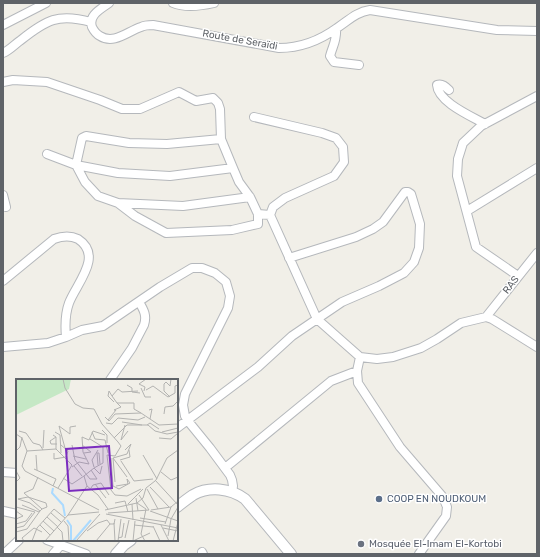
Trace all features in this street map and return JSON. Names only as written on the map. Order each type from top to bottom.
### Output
[{"type":"street","points":[[3,25],[46,3]]},
{"type":"street","points":[[3,53],[36,29],[53,20],[78,18],[91,22],[94,14],[109,3]]},
{"type":"street","points":[[173,3],[182,6],[214,3]]},
{"type":"street","name":"Route de Seraïdi","points":[[91,22],[97,34],[102,38],[110,40],[140,27],[153,25],[278,48],[290,48],[314,42],[336,29],[355,14],[370,10],[497,30],[537,31]]},
{"type":"street","points":[[336,29],[337,38],[332,46],[330,56],[334,62],[359,65]]},
{"type":"street","points":[[3,82],[13,80],[47,82],[122,109],[140,109],[179,92],[196,101],[213,98],[218,103],[220,109],[222,139],[239,182],[250,197],[258,214],[258,224],[232,230],[166,233],[135,216],[118,203]]},
{"type":"street","points":[[449,90],[443,85],[437,85],[439,91],[448,103],[485,124]]},
{"type":"street","points":[[518,276],[476,247],[457,176],[458,159],[463,143],[481,126],[537,96]]},
{"type":"street","points":[[254,117],[322,133],[336,138],[344,147],[344,162],[334,176],[285,198],[274,207],[270,215]]},
{"type":"street","points":[[222,139],[167,144],[129,143],[86,136],[82,138],[76,165],[85,182],[98,196],[118,203],[183,206],[250,197]]},
{"type":"street","points":[[47,154],[76,165],[118,173],[170,176],[233,168]]},
{"type":"street","points":[[467,211],[537,168]]},
{"type":"street","points":[[178,427],[258,367],[292,336],[342,302],[404,273],[414,262],[419,248],[420,224],[411,194],[405,192],[383,222],[373,229],[356,237],[289,258]]},
{"type":"street","points":[[3,195],[6,207]]},
{"type":"street","points":[[258,214],[270,215]]},
{"type":"street","points":[[270,215],[317,319],[360,357],[377,359],[393,357],[422,348],[461,323],[486,317],[492,319],[537,347]]},
{"type":"street","points":[[3,281],[54,239],[70,236],[84,244],[89,254],[88,265],[70,302],[66,314],[66,337]]},
{"type":"street","name":"RAS","points":[[486,317],[537,253]]},
{"type":"street","points":[[3,347],[48,343],[82,330],[103,326],[160,287],[192,268],[202,268],[215,273],[226,282],[230,296],[228,308],[183,399],[183,410],[188,421],[225,468],[232,480],[232,492]]},
{"type":"street","points":[[111,379],[132,348],[144,325],[145,312],[139,302]]},
{"type":"street","points":[[360,357],[357,371],[358,383],[366,397],[400,447],[443,497],[447,507],[446,516],[419,554]]},
{"type":"street","points":[[225,468],[331,381],[357,371]]},
{"type":"street","points":[[3,472],[16,473]]},
{"type":"street","points":[[178,506],[194,494],[213,489],[238,494],[245,499],[291,554]]},
{"type":"street","points":[[3,511],[16,514]]},
{"type":"street","points":[[4,554],[18,541]]},
{"type":"street","points":[[50,541],[86,554]]},
{"type":"street","points":[[116,554],[130,541]]},
{"type":"street","points":[[52,554],[61,545]]},
{"type":"place","name":"COOP EN NOUDKOUM","points":[[379,499]]},
{"type":"place","name":"Mosquée El-Imam El-Kortobi","points":[[361,544]]}]
